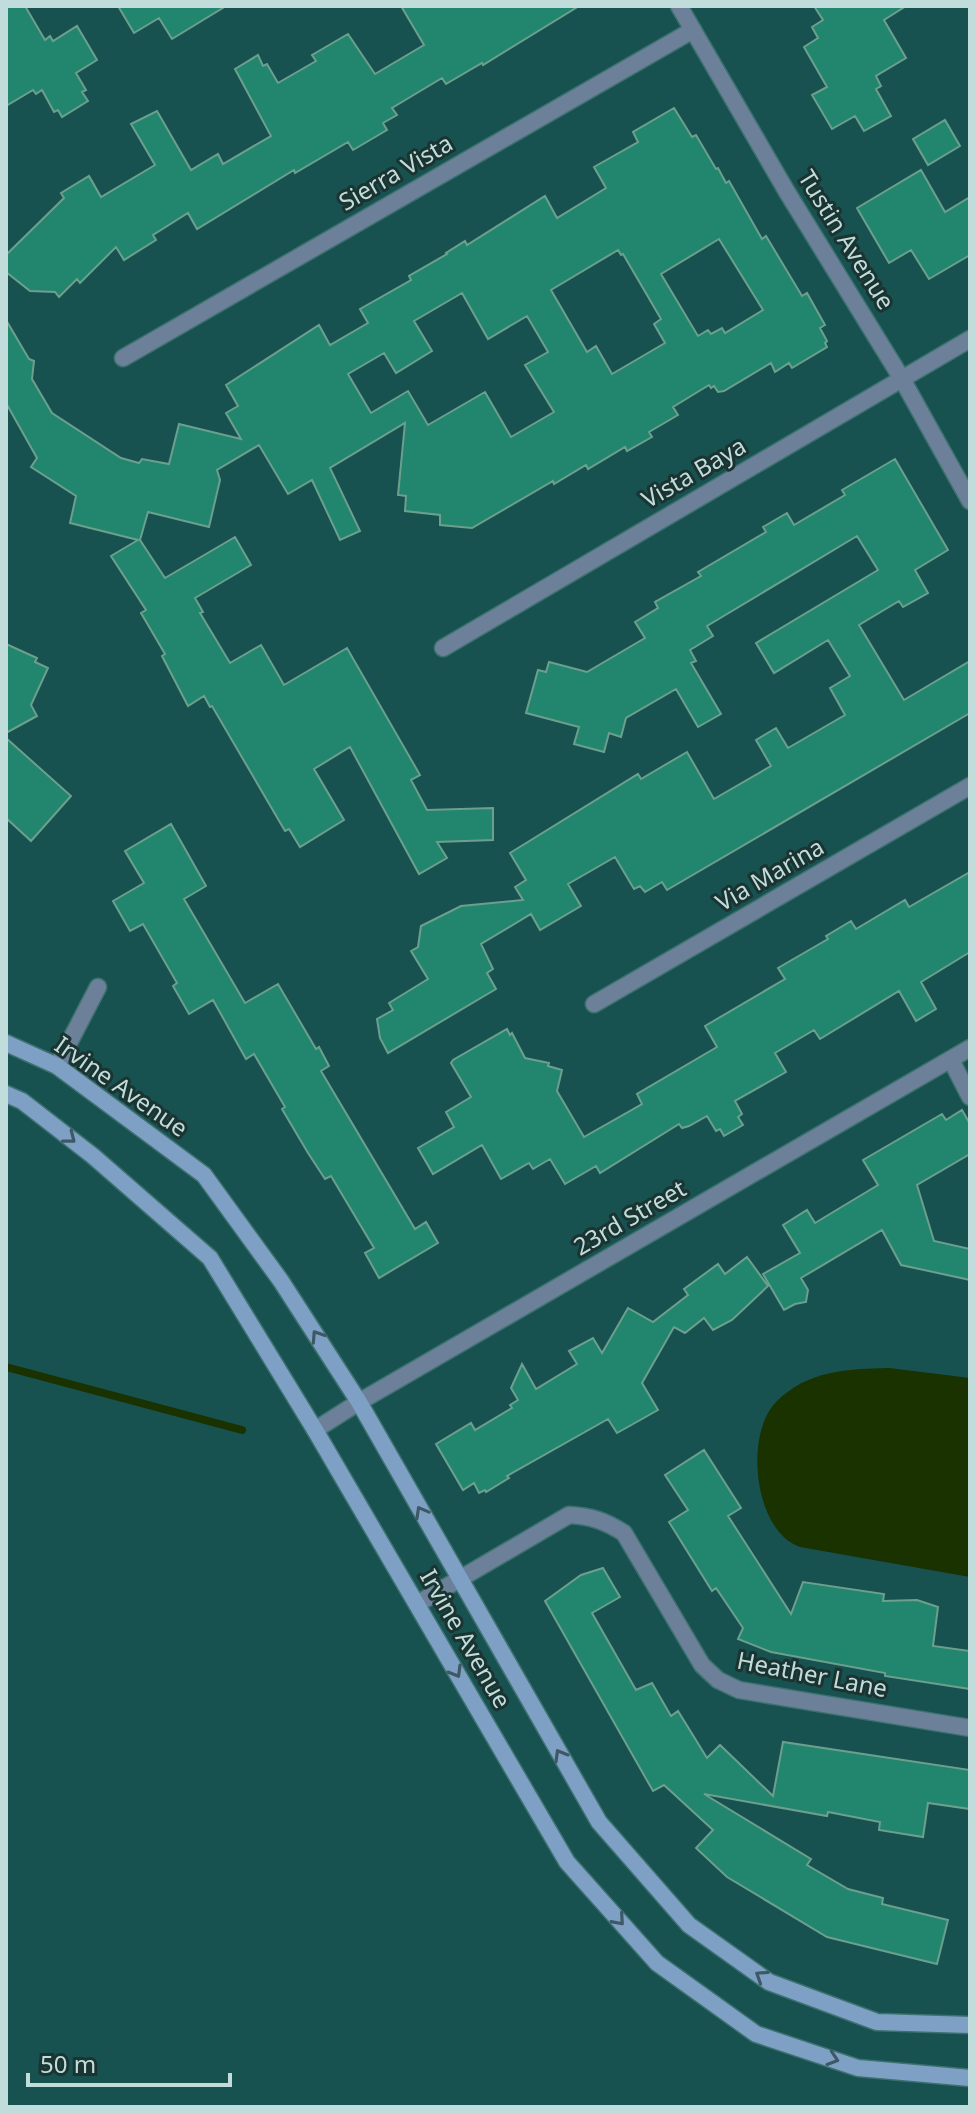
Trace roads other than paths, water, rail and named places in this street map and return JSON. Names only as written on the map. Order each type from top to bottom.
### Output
[{"type":"main road","name":"Irvine Avenue","points":[[6,1043],[57,1066],[204,1175],[281,1281],[359,1402],[599,1822],[689,1925],[769,1982],[877,2022],[970,2025]]},
{"type":"main road","name":"Irvine Avenue","points":[[6,1094],[22,1101],[93,1156],[210,1258],[315,1430],[567,1862],[657,1963],[756,2034],[858,2068],[970,2078]]},
{"type":"street","name":"Tustin Avenue","points":[[679,6],[787,192],[902,379],[970,501]]},
{"type":"street","name":"Sierra Vista","points":[[123,358],[693,30]]},
{"type":"street","name":"Vista Baya","points":[[443,648],[970,339]]},
{"type":"street","name":"Via Marina","points":[[594,1004],[970,786]]},
{"type":"street","points":[[57,1066],[98,987]]},
{"type":"street","name":"23rd Street","points":[[315,1430],[970,1048]]},
{"type":"street","points":[[951,1060],[970,1097]]},
{"type":"street","name":"Heather Lane","points":[[417,1604],[569,1515],[589,1516],[606,1521],[624,1533],[702,1665],[718,1680],[739,1690],[970,1728]]},
{"type":"waterway","points":[[6,1367],[242,1430]]}]
